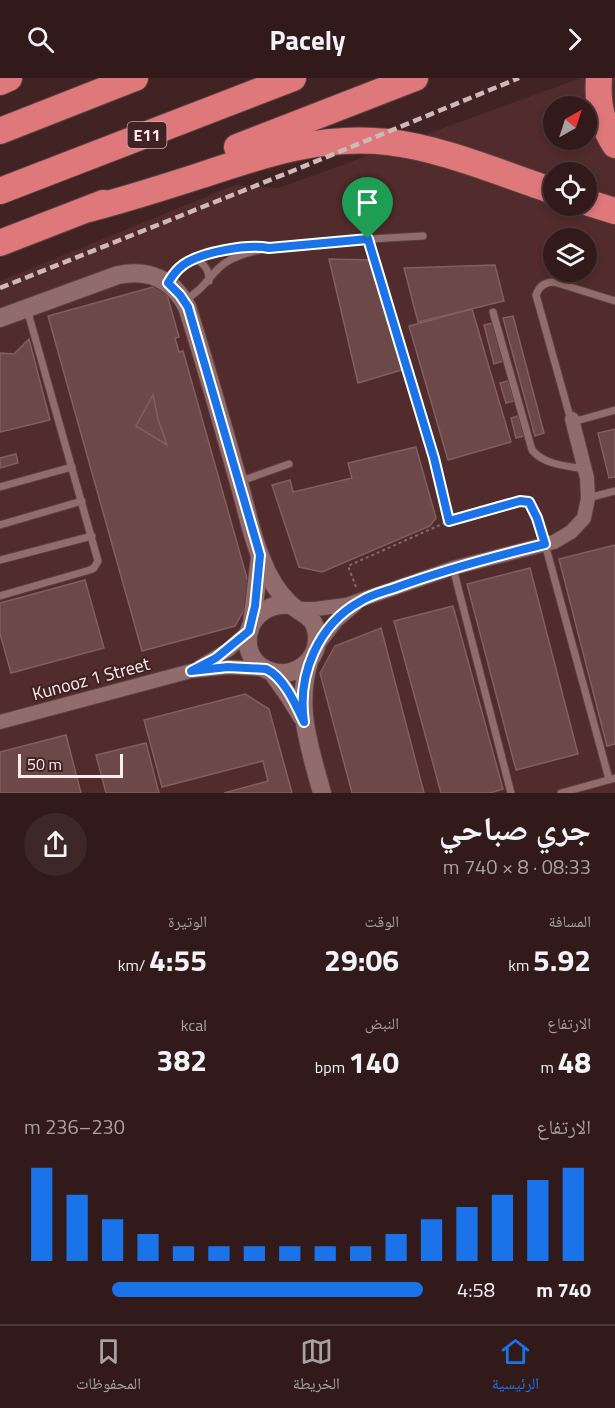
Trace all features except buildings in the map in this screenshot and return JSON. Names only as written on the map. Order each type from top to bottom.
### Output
[{"type":"highway","points":[[0,82],[9,78]]},
{"type":"highway","points":[[0,131],[135,78]]},
{"type":"highway","name":"E11","points":[[0,191],[293,78]]},
{"type":"highway","points":[[0,243],[415,78]]},
{"type":"highway","points":[[599,78],[600,106],[604,123],[615,145]]},
{"type":"highway","points":[[89,208],[153,191],[287,148],[338,141],[381,142],[415,147],[543,188]]},
{"type":"highway","points":[[597,205],[615,211]]},
{"type":"street","points":[[0,318],[129,273],[151,275],[168,283],[184,300],[260,555],[273,582],[295,607],[308,616],[317,636],[303,686],[304,722],[322,793]]},
{"type":"street","points":[[250,627],[264,609],[282,604],[295,607],[331,608],[453,568],[563,538],[584,518],[588,498],[585,469],[572,419]]},
{"type":"street","points":[[260,555],[248,642],[257,662],[269,671],[290,696],[304,722]]},
{"type":"street","points":[[269,671],[282,674],[292,673],[312,655],[336,621],[361,600]]},
{"type":"street","name":"Kunooz 1 Street","points":[[191,671],[216,658],[250,627]]},
{"type":"street","name":"Kunooz 1 Street","points":[[0,722],[191,671],[228,667],[269,671]]},
{"type":"lane","points":[[184,300],[198,292],[218,268],[231,259],[269,248],[423,236]]},
{"type":"lane","points":[[368,239],[434,458]]},
{"type":"lane","points":[[168,283],[177,269],[194,259],[238,247],[269,248]]},
{"type":"lane","points":[[194,259],[208,270],[209,281]]},
{"type":"lane","points":[[615,301],[554,282],[544,284],[538,290],[537,300],[568,413],[572,419],[580,420],[615,410]]},
{"type":"lane","points":[[0,596],[94,568],[98,561],[27,309]]},
{"type":"lane","points":[[493,312],[532,450],[547,461],[585,469]]},
{"type":"lane","points":[[238,481],[289,464]]},
{"type":"lane","points":[[0,487],[72,467]]},
{"type":"lane","points":[[588,498],[615,491]]},
{"type":"lane","points":[[0,525],[82,501]]},
{"type":"lane","points":[[0,560],[92,536]]},
{"type":"lane","points":[[545,544],[612,778],[561,793]]},
{"type":"lane","points":[[453,568],[511,793]]},
{"type":"path","points":[[434,458],[449,521]]},
{"type":"path","points":[[361,600],[348,566],[449,521],[520,501],[529,502],[545,544]]},
{"type":"shaded area","points":[[581,78],[615,78],[615,793],[0,793],[0,281],[235,185],[279,188]]},
{"type":"railway","points":[[0,288],[519,78]]},
{"type":"route","points":[[368,239],[434,458],[449,521],[520,501],[529,502],[545,544],[453,568],[361,600],[336,621],[316,647],[305,674],[303,686],[304,722],[290,696],[272,672],[266,669],[228,667],[191,671],[228,650],[249,631],[255,606],[260,555],[188,307],[168,283],[177,269],[184,264],[238,247],[269,248],[368,239]]}]
